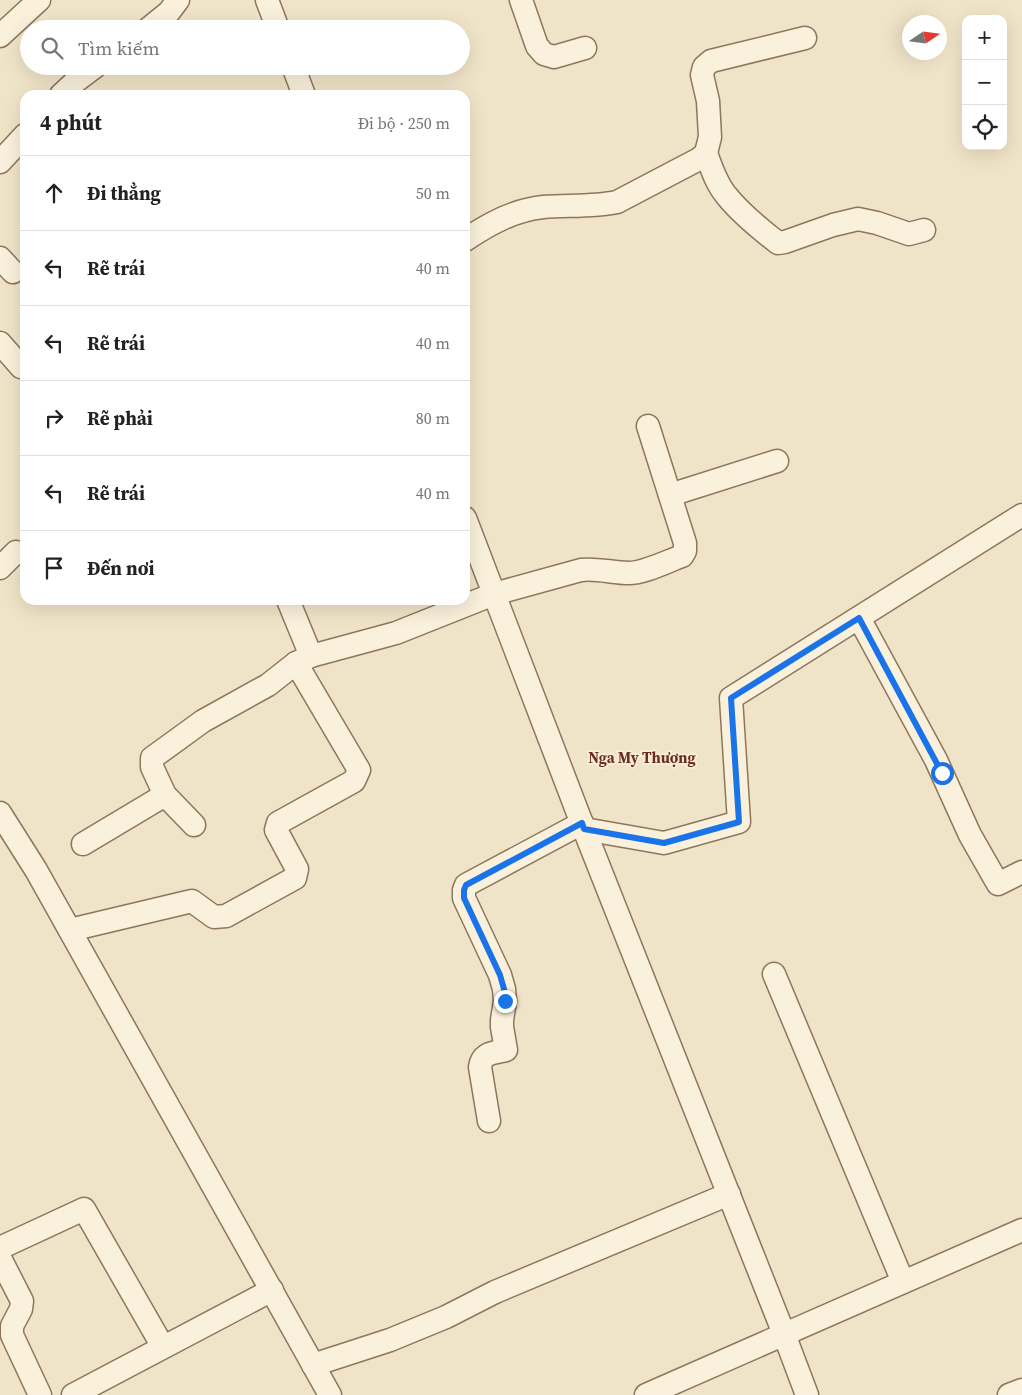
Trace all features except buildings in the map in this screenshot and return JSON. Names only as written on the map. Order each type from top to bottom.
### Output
[{"type":"street","points":[[0,36],[39,0]]},
{"type":"street","points":[[159,20],[169,12],[178,0]]},
{"type":"street","points":[[267,0],[275,20]]},
{"type":"street","points":[[520,0],[537,46],[544,54],[554,57],[584,48]]},
{"type":"street","points":[[470,237],[501,218],[522,211],[542,207],[604,205],[617,202],[700,159],[706,152],[710,137],[708,101],[702,75],[704,67],[710,61],[805,38]]},
{"type":"street","points":[[67,90],[84,75]]},
{"type":"street","points":[[296,75],[302,90]]},
{"type":"street","points":[[0,162],[20,140]]},
{"type":"street","points":[[706,152],[714,174],[725,194],[778,243],[791,241],[833,224],[858,219],[910,234],[924,230]]},
{"type":"street","points":[[0,343],[20,365]]},
{"type":"street","points":[[470,604],[494,594],[581,570],[638,572],[682,556],[685,551],[685,543],[648,426]]},
{"type":"street","points":[[670,495],[776,461]]},
{"type":"street","points":[[488,1121],[480,1067],[484,1056],[506,1050],[502,1027],[505,1001],[504,989],[500,975],[464,898],[466,885],[583,826],[664,843],[739,822],[731,698],[1022,515]]},
{"type":"street","points":[[470,531],[583,826],[807,1395]]},
{"type":"street","points":[[70,930],[192,901],[214,917],[226,916],[295,878],[297,869],[276,830],[278,823],[354,781],[360,770],[304,660],[289,605]]},
{"type":"street","points":[[194,825],[165,795],[152,767],[152,758],[202,721],[268,685],[304,660],[396,633],[466,605]]},
{"type":"street","points":[[859,618],[942,773],[970,835],[998,884],[1022,872]]},
{"type":"street","points":[[83,844],[165,795]]},
{"type":"street","points":[[0,812],[70,930],[330,1395]]},
{"type":"street","points":[[774,974],[903,1282]]},
{"type":"street","points":[[314,1365],[390,1340],[438,1320],[495,1292],[729,1194]]},
{"type":"street","points":[[0,1248],[84,1209],[163,1347]]},
{"type":"street","points":[[646,1395],[1022,1230]]},
{"type":"street","points":[[0,1258],[22,1301],[21,1309],[12,1326],[12,1335],[40,1395]]},
{"type":"street","points":[[73,1395],[272,1290]]},
{"type":"street","points":[[1008,1395],[1022,1390]]},
{"type":"district","name":"Nga My Thượng","points":[[642,758]]},
{"type":"route","points":[[505,1001],[500,975],[464,898],[466,885],[582,823],[584,829],[664,843],[739,822],[731,698],[859,618],[942,773]]}]
